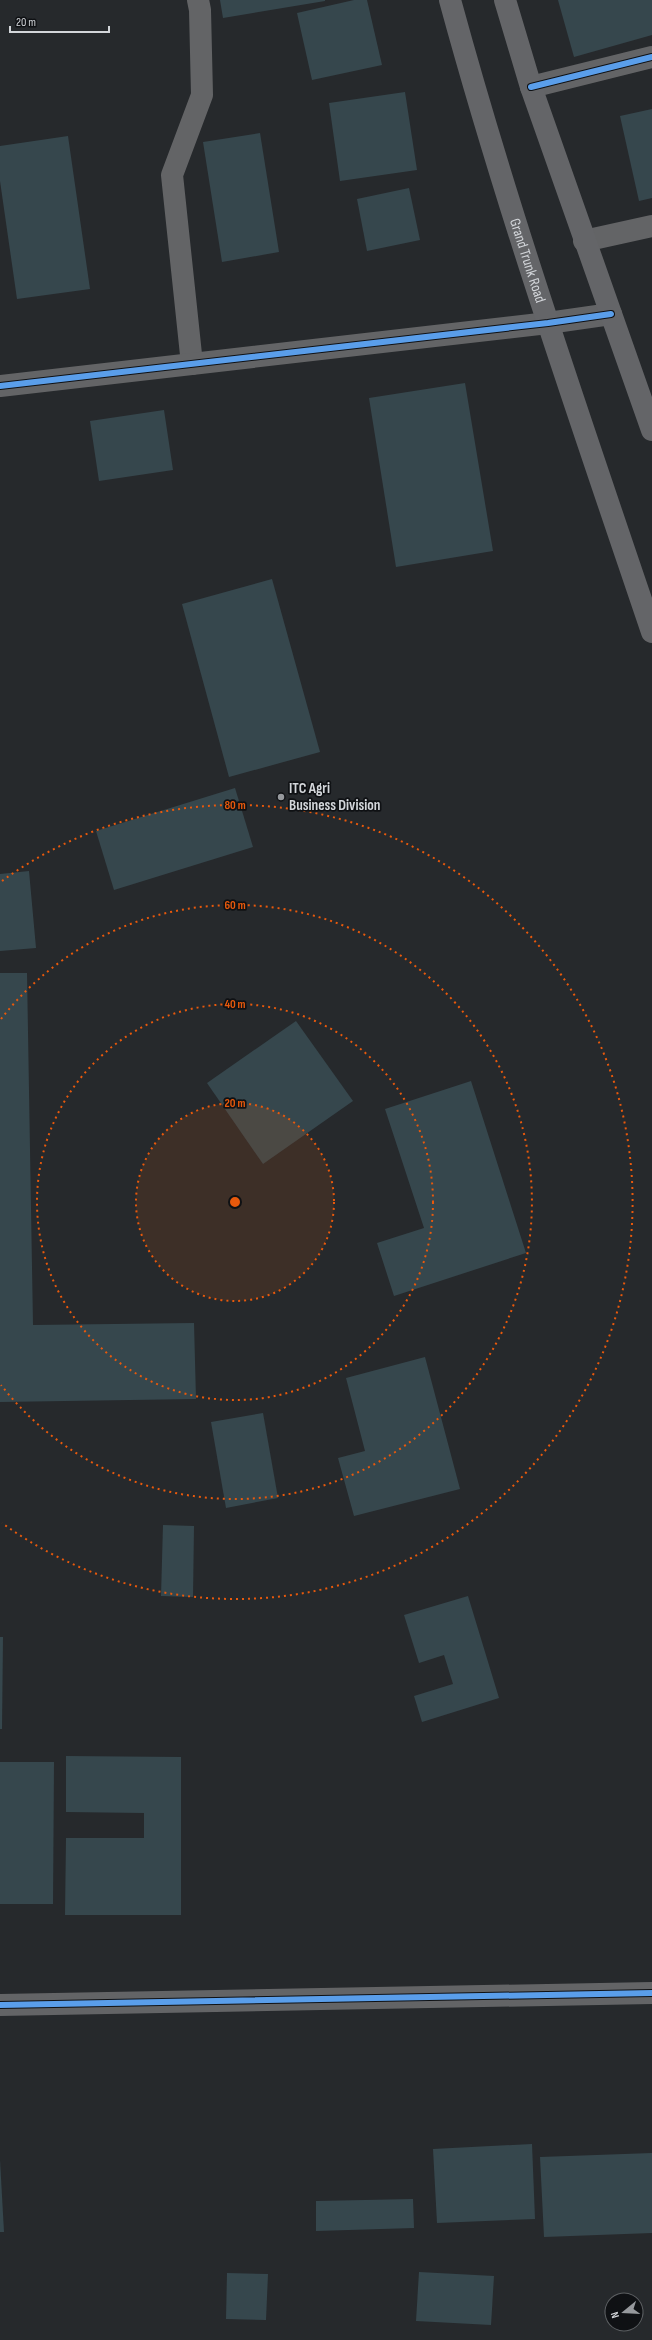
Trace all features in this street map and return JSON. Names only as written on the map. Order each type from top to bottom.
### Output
[{"type":"main road","name":"Grand Trunk Road","points":[[450,0],[477,100],[548,323],[652,632]]},
{"type":"main road","points":[[505,0],[531,87],[584,241],[652,430]]},
{"type":"street","points":[[192,364],[172,175],[202,95],[200,10],[198,0]]},
{"type":"street","points":[[531,87],[652,57]]},
{"type":"street","points":[[584,241],[652,226]]},
{"type":"street","points":[[0,386],[548,323],[611,314]]},
{"type":"street","points":[[0,2006],[652,1993]]},
{"type":"building","points":[[220,0],[325,0],[325,1],[223,18]]},
{"type":"building","points":[[354,0],[367,0],[382,65],[312,80],[297,13]]},
{"type":"building","points":[[558,0],[652,0],[652,35],[574,57]]},
{"type":"building","points":[[405,92],[417,170],[340,181],[329,103]]},
{"type":"building","points":[[652,109],[652,198],[639,201],[620,116]]},
{"type":"building","points":[[260,133],[279,252],[222,262],[203,142]]},
{"type":"building","points":[[68,136],[90,289],[17,299],[0,181],[0,146]]},
{"type":"building","points":[[409,188],[420,240],[367,251],[357,199]]},
{"type":"building","points":[[465,383],[493,551],[396,567],[369,398]]},
{"type":"building","points":[[164,410],[173,470],[99,481],[90,421]]},
{"type":"building","points":[[272,579],[320,752],[229,777],[182,604]]},
{"type":"building","points":[[235,788],[253,847],[114,890],[96,831]]},
{"type":"building","points":[[29,871],[36,948],[0,951],[0,874]]},
{"type":"building","points":[[0,973],[27,973],[33,1325],[194,1323],[196,1399],[0,1402]]},
{"type":"building","points":[[296,1021],[353,1101],[263,1164],[207,1083]]},
{"type":"building","points":[[471,1081],[526,1253],[394,1296],[377,1243],[424,1228],[385,1109]]},
{"type":"building","points":[[425,1357],[460,1489],[354,1516],[338,1458],[365,1451],[346,1378]]},
{"type":"building","points":[[263,1413],[278,1498],[226,1508],[211,1422]]},
{"type":"building","points":[[163,1525],[194,1526],[193,1597],[161,1596]]},
{"type":"building","points":[[468,1596],[499,1698],[422,1722],[414,1696],[453,1684],[444,1655],[419,1663],[404,1615]]},
{"type":"building","points":[[0,1637],[3,1637],[2,1729],[0,1729]]},
{"type":"building","points":[[66,1756],[181,1757],[181,1915],[65,1915],[66,1838],[144,1838],[144,1813],[66,1812]]},
{"type":"building","points":[[0,1762],[54,1762],[53,1904],[0,1904]]},
{"type":"building","points":[[532,2144],[535,2219],[437,2223],[433,2149]]},
{"type":"building","points":[[652,2153],[652,2233],[544,2237],[540,2157]]},
{"type":"building","points":[[0,2160],[4,2232],[0,2232]]},
{"type":"building","points":[[413,2199],[414,2228],[316,2231],[316,2201]]},
{"type":"building","points":[[419,2272],[494,2276],[491,2325],[416,2321]]},
{"type":"building","points":[[227,2273],[268,2274],[266,2320],[226,2319]]},
{"type":"cycle path","points":[[531,87],[652,57]]},
{"type":"cycle path","points":[[0,386],[548,323],[611,314]]},
{"type":"cycle path","points":[[0,2005],[652,1993]]},
{"type":"place","name":"ITC Agri Business Division","points":[[281,797]]}]
